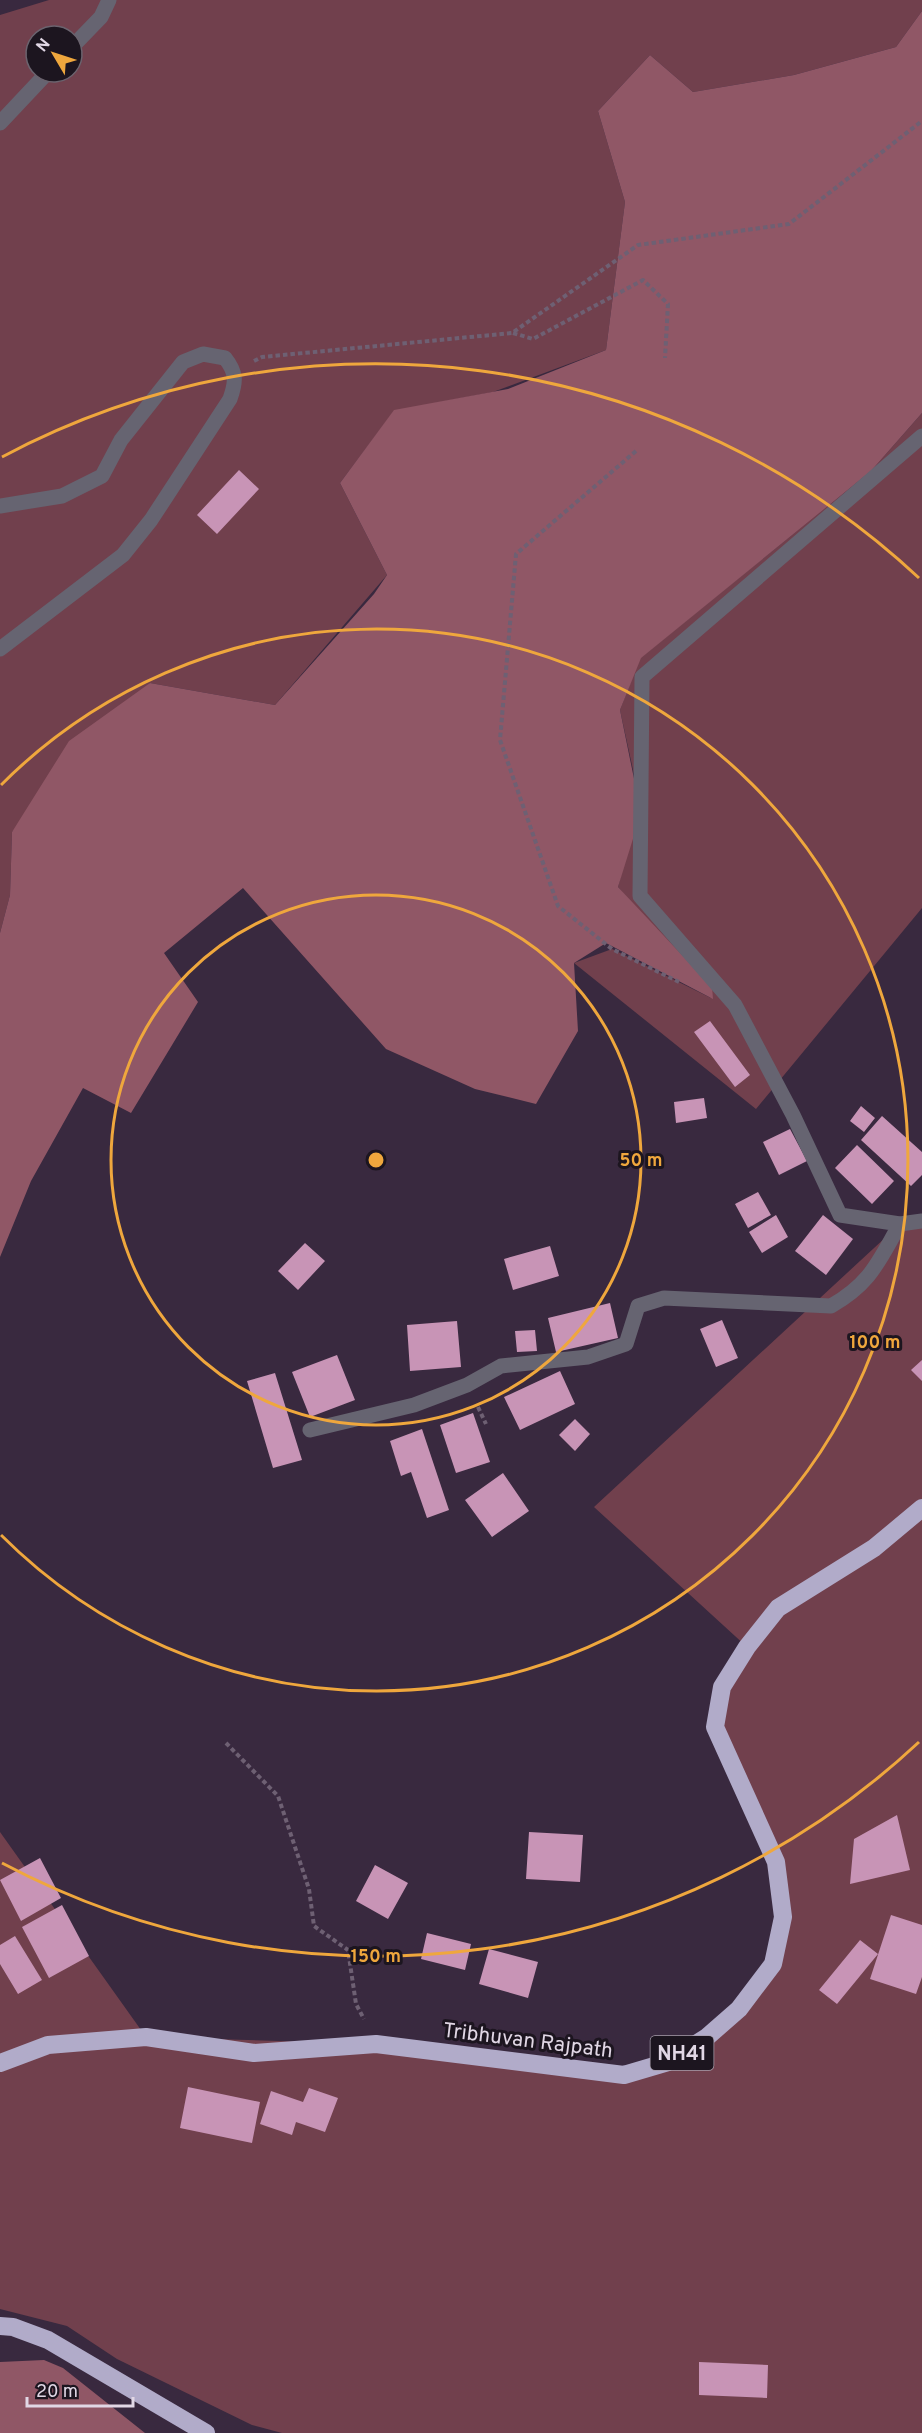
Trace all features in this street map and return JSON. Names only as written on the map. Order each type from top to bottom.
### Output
[{"type":"highway","name":"Tribhuvan Rajpath","points":[[0,2063],[48,2045],[146,2037],[255,2053],[376,2044],[624,2075],[668,2062],[707,2037],[739,2009],[773,1964],[783,1917],[776,1862],[716,1726],[722,1687],[747,1647],[778,1608],[874,1548],[922,1508]]},
{"type":"highway","points":[[0,2326],[13,2327],[48,2340],[206,2433]]},
{"type":"street","points":[[84,35],[101,17],[109,0]]},
{"type":"street","points":[[0,123],[37,84]]},
{"type":"street","points":[[0,506],[62,496],[102,476],[121,440],[183,362],[203,354],[225,358],[234,369],[236,382],[230,399],[151,520],[123,555],[0,649]]},
{"type":"street","points":[[922,436],[642,676],[640,896],[735,1005],[793,1115],[840,1215],[900,1224],[922,1221]]},
{"type":"street","points":[[310,1430],[414,1405],[467,1385],[501,1366],[588,1357],[626,1344],[638,1306],[664,1298],[831,1306],[855,1292],[871,1276],[900,1224]]},
{"type":"path","points":[[512,333],[639,245],[789,224],[922,121]]},
{"type":"path","points":[[234,369],[262,357],[512,333],[532,339],[643,280],[668,304],[665,358]]},
{"type":"path","points":[[636,451],[516,554],[500,740],[558,906],[612,949],[683,984]]},
{"type":"path","points":[[226,1743],[278,1796],[309,1889],[314,1926],[348,1950],[356,2004],[376,2044]]},
{"type":"shaded area","points":[[49,0],[922,0],[922,11],[896,47],[794,75],[693,92],[650,55],[598,111],[625,202],[606,350],[493,392],[394,411],[340,483],[387,575],[275,705],[150,683],[12,832],[10,895],[0,933],[0,15]]},
{"type":"shaded area","points":[[922,11],[922,413],[871,471],[641,658],[620,710],[641,813],[618,887],[712,987],[713,999],[606,943],[574,963],[578,1031],[536,1104],[475,1089],[386,1049],[243,888],[164,953],[198,1002],[131,1113],[83,1088],[31,1181],[0,1257],[0,933],[10,895],[12,832],[69,741],[150,683],[275,705],[374,594],[387,575],[340,483],[394,410],[508,389],[606,350],[625,202],[598,111],[650,55],[693,92],[794,75],[896,47]]},
{"type":"shaded area","points":[[922,413],[922,908],[756,1109],[574,963],[612,949],[711,998],[618,887],[640,802],[620,710],[640,658],[871,471]]},
{"type":"shaded area","points":[[900,1224],[922,1227],[922,2433],[282,2433],[252,2425],[117,2359],[67,2326],[0,2309],[0,1832],[146,2037],[376,2044],[624,2075],[707,2037],[773,1964],[776,1862],[715,1727],[747,1647],[594,1507]]},
{"type":"shaded area","points":[[44,2360],[63,2368],[145,2433],[0,2433],[0,2362]]},
{"type":"building","points":[[239,470],[259,489],[217,534],[197,515]]},
{"type":"building","points":[[710,1021],[750,1075],[735,1087],[694,1032]]},
{"type":"building","points":[[704,1098],[707,1118],[676,1123],[674,1102]]},
{"type":"building","points":[[861,1106],[875,1118],[864,1132],[850,1121]]},
{"type":"building","points":[[882,1116],[922,1152],[922,1175],[911,1186],[861,1140]]},
{"type":"building","points":[[790,1129],[807,1161],[779,1175],[763,1142]]},
{"type":"building","points":[[857,1145],[894,1181],[872,1204],[835,1168]]},
{"type":"building","points":[[758,1192],[771,1215],[748,1228],[735,1204]]},
{"type":"building","points":[[776,1215],[788,1237],[762,1253],[749,1232]]},
{"type":"building","points":[[823,1215],[853,1239],[826,1275],[795,1251]]},
{"type":"building","points":[[305,1243],[325,1261],[298,1290],[278,1271]]},
{"type":"building","points":[[550,1246],[559,1276],[513,1290],[504,1259]]},
{"type":"building","points":[[610,1303],[618,1338],[556,1352],[548,1318]]},
{"type":"building","points":[[722,1320],[738,1358],[716,1367],[700,1329]]},
{"type":"building","points":[[457,1321],[461,1367],[410,1371],[407,1325]]},
{"type":"building","points":[[535,1330],[537,1351],[517,1352],[515,1331]]},
{"type":"building","points":[[337,1355],[355,1400],[310,1417],[292,1372]]},
{"type":"building","points":[[922,1360],[922,1381],[911,1370]]},
{"type":"building","points":[[560,1371],[575,1404],[520,1430],[504,1397]]},
{"type":"building","points":[[275,1373],[302,1460],[273,1468],[247,1381]]},
{"type":"building","points":[[473,1413],[490,1462],[456,1473],[440,1425]]},
{"type":"building","points":[[575,1419],[590,1434],[575,1451],[559,1435]]},
{"type":"building","points":[[422,1429],[449,1510],[427,1518],[411,1472],[401,1476],[390,1441]]},
{"type":"building","points":[[503,1473],[529,1511],[492,1537],[465,1500]]},
{"type":"building","points":[[897,1815],[910,1870],[850,1884],[854,1839]]},
{"type":"building","points":[[529,1832],[583,1835],[580,1882],[526,1879]]},
{"type":"building","points":[[40,1858],[61,1898],[21,1921],[0,1880]]},
{"type":"building","points":[[375,1865],[408,1883],[388,1919],[356,1901]]},
{"type":"building","points":[[62,1905],[89,1956],[49,1978],[22,1927]]},
{"type":"building","points":[[891,1915],[922,1925],[922,1977],[916,1994],[870,1979]]},
{"type":"building","points":[[427,1933],[471,1944],[465,1970],[421,1959]]},
{"type":"building","points":[[15,1936],[42,1980],[18,1994],[0,1964],[0,1945]]},
{"type":"building","points":[[860,1940],[878,1954],[837,2004],[819,1990]]},
{"type":"building","points":[[489,1949],[538,1962],[528,1998],[479,1984]]},
{"type":"building","points":[[188,2087],[260,2102],[252,2143],[180,2128]]},
{"type":"building","points":[[309,2088],[338,2098],[325,2132],[296,2122],[292,2135],[260,2124],[271,2091],[303,2102]]},
{"type":"building","points":[[699,2362],[768,2365],[767,2398],[699,2395]]}]
